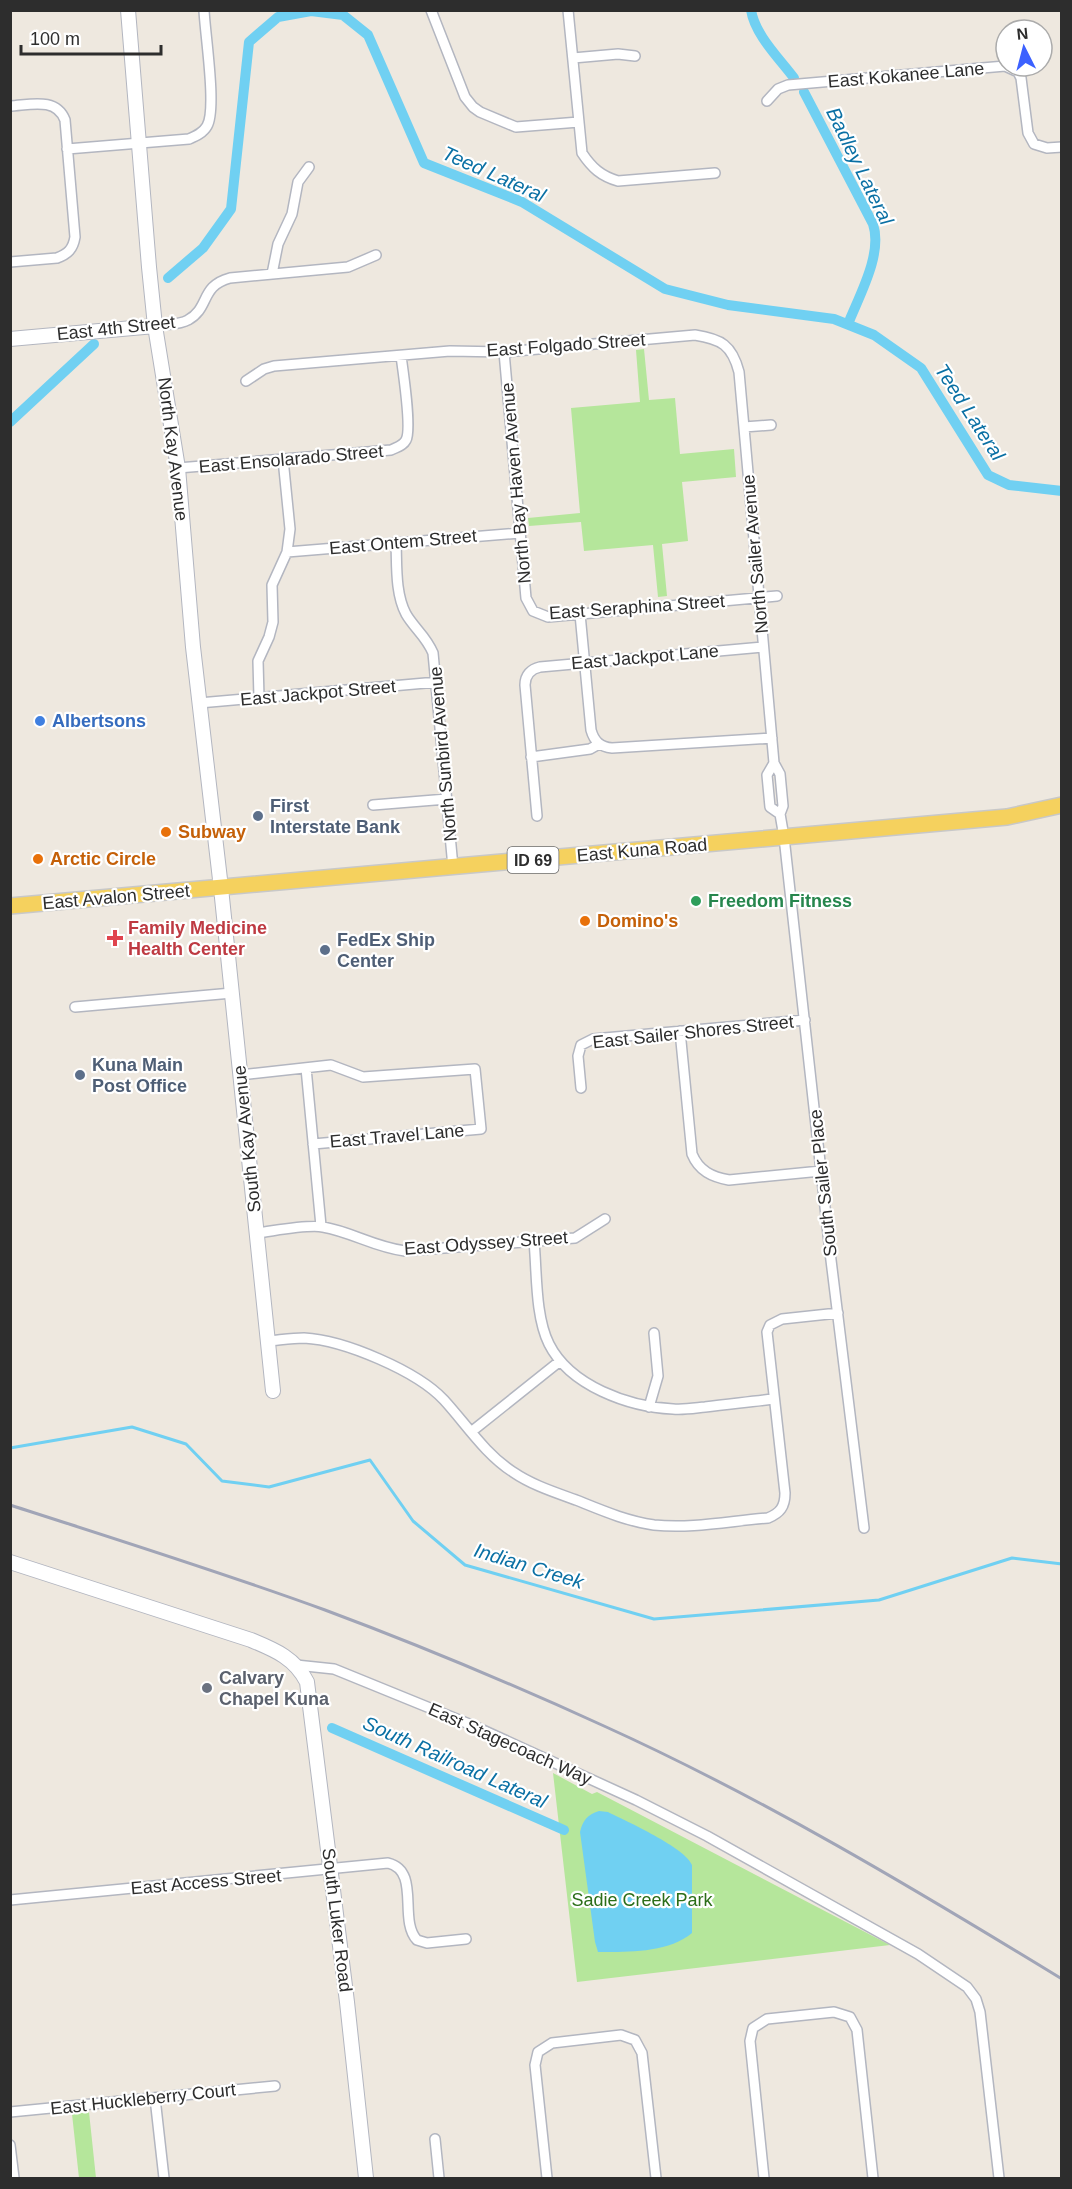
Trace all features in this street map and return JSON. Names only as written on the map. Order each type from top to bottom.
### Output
[{"type":"main road","name":"East Kuna Road","points":[[221,888],[1007,817],[1062,805]]},
{"type":"main road","name":"East Avalon Street","points":[[10,906],[221,888]]},
{"type":"street","name":"North Kay Avenue","points":[[128,10],[155,326],[178,468],[186,577],[221,888]]},
{"type":"street","points":[[67,149],[189,139],[206,128],[211,110],[204,10]]},
{"type":"street","points":[[431,10],[465,97],[473,107],[516,127],[579,122]]},
{"type":"street","points":[[568,10],[582,153],[591,166],[604,177],[618,181],[715,172]]},
{"type":"street","points":[[573,58],[618,54],[635,56]]},
{"type":"street","name":"East Kokanee Lane","points":[[767,100],[778,89],[788,85],[1005,66],[1018,72],[1021,78],[1028,133],[1034,144],[1047,148],[1062,147]]},
{"type":"street","points":[[10,106],[42,104],[58,108],[65,120],[75,237],[70,251],[57,258],[10,262]]},
{"type":"street","points":[[272,274],[278,244],[292,214],[298,182],[309,167]]},
{"type":"street","name":"East 4th Street","points":[[10,339],[155,326],[188,320],[201,308],[211,287],[219,281],[348,267],[376,255]]},
{"type":"street","name":"East Folgado Street","points":[[246,381],[264,369],[274,366],[450,351],[504,352],[694,335],[713,338],[728,347]]},
{"type":"street","name":"North Sailer Avenue","points":[[728,347],[736,359],[739,372],[774,763],[780,774],[783,806],[780,814],[784,837]]},
{"type":"street","name":"North Bay Haven Avenue","points":[[504,352],[526,598],[533,611]]},
{"type":"street","name":"East Ensolarado Street","points":[[178,468],[392,450],[402,445],[408,438],[401,356]]},
{"type":"street","points":[[744,427],[771,425]]},
{"type":"street","points":[[259,698],[258,661],[273,622],[272,585],[287,552],[290,529],[283,459]]},
{"type":"street","name":"East Ontem Street","points":[[287,552],[520,532]]},
{"type":"street","name":"North Sunbird Avenue","points":[[396,543],[399,587],[403,607],[429,643],[433,653],[453,867]]},
{"type":"street","name":"East Seraphina Street","points":[[533,611],[548,617],[777,596]]},
{"type":"street","points":[[580,614],[591,730],[599,744],[612,748],[772,738]]},
{"type":"street","name":"East Jackpot Lane","points":[[531,757],[525,685],[529,673],[540,667],[763,647]]},
{"type":"street","name":"East Jackpot Street","points":[[199,703],[437,682]]},
{"type":"street","points":[[537,816],[531,757],[590,750],[599,744]]},
{"type":"street","points":[[373,805],[447,798]]},
{"type":"street","name":"South Sailer Place","points":[[784,837],[858,1494],[864,1528]]},
{"type":"street","name":"South Kay Avenue","points":[[221,888],[273,1391]]},
{"type":"street","points":[[75,1007],[232,993]]},
{"type":"street","name":"East Sailer Shores Street","points":[[581,1088],[578,1056],[581,1045],[593,1039],[805,1020]]},
{"type":"street","points":[[680,1031],[692,1154],[696,1164],[716,1178],[729,1180],[821,1171]]},
{"type":"street","name":"East Travel Lane","points":[[306,1068],[331,1065],[363,1077],[475,1069],[481,1129],[313,1144]]},
{"type":"street","points":[[240,1075],[306,1068],[321,1226]]},
{"type":"street","name":"East Odyssey Street","points":[[257,1233],[321,1226],[384,1248],[405,1251],[575,1238],[605,1219]]},
{"type":"street","points":[[534,1241],[542,1323],[549,1344],[560,1361],[581,1379],[608,1393],[649,1407],[676,1410],[773,1400]]},
{"type":"street","points":[[268,1341],[305,1338],[335,1343],[379,1359],[407,1372],[442,1397],[495,1458],[513,1473],[542,1488],[628,1520],[654,1525],[683,1526],[768,1518],[777,1514],[782,1508],[785,1493],[767,1340],[770,1325],[782,1319],[838,1313]]},
{"type":"street","points":[[649,1407],[658,1376],[654,1333]]},
{"type":"street","points":[[471,1432],[560,1361]]},
{"type":"street","name":"East Stagecoach Way","points":[[10,1562],[251,1640],[276,1650],[296,1665],[334,1669],[474,1726],[636,1800],[765,1867],[918,1954],[967,1987],[976,1999],[980,2012],[999,2178]]},
{"type":"street","name":"South Luker Road","points":[[296,1665],[307,1682],[347,2002],[366,2178]]},
{"type":"street","name":"East Access Street","points":[[10,1900],[388,1863],[399,1867],[405,1876],[411,1932],[417,1940],[427,1943],[466,1939]]},
{"type":"street","points":[[764,2178],[750,2041],[753,2028],[767,2019],[834,2012],[850,2017],[857,2030],[873,2178]]},
{"type":"street","points":[[548,2178],[535,2066],[538,2052],[552,2043],[621,2035],[635,2040],[642,2053],[656,2178]]},
{"type":"street","name":"East Huckleberry Court","points":[[10,2112],[275,2086]]},
{"type":"street","points":[[155,2098],[164,2178]]},
{"type":"street","points":[[435,2139],[439,2178]]},
{"type":"street","points":[[10,2145],[14,2178]]},
{"type":"green space","points":[[644,349],[649,400],[675,398],[680,454],[734,449],[736,477],[682,482],[688,541],[662,544],[667,596],[658,597],[653,545],[584,551],[581,522],[529,526],[528,518],[580,513],[571,408],[640,402],[636,350]]},
{"type":"green space","name":"Sadie Creek Park","points":[[553,1773],[592,1794],[597,1792],[890,1945],[577,1982]]},
{"type":"green space","points":[[89,2112],[96,2178],[79,2178],[72,2114]]},
{"type":"water","points":[[599,1811],[608,1812],[668,1843],[687,1858],[692,1865],[692,1933],[682,1940],[660,1948],[598,1952],[580,1832],[586,1818]]},
{"type":"waterway","name":"Badley Lateral","points":[[751,10],[762,37],[794,78]]},
{"type":"waterway","name":"Teed Lateral","points":[[168,278],[203,248],[231,209],[249,42],[278,17],[311,11],[343,15],[368,35],[424,163],[522,202],[665,289],[728,305],[834,319],[874,335],[921,368],[988,475],[1009,485],[1062,491]]},
{"type":"waterway","name":"Badley Lateral","points":[[804,92],[873,224],[875,248],[872,261],[848,324]]},
{"type":"waterway","name":"Teed Lateral","points":[[10,422],[94,344]]},
{"type":"waterway","name":"Indian Creek","points":[[10,1448],[132,1427],[186,1444],[222,1481],[269,1487],[370,1460],[413,1521],[465,1565],[654,1619],[879,1600],[1012,1558],[1062,1564]]},
{"type":"waterway","name":"South Railroad Lateral","points":[[332,1728],[564,1830]]},
{"type":"railway","points":[[10,1505],[325,1610],[430,1651],[569,1710],[722,1783],[837,1845],[1062,1979]]},
{"type":"place","name":"Albertsons","points":[[40,721]]},
{"type":"place","name":"First Interstate Bank","points":[[258,816]]},
{"type":"place","name":"Subway","points":[[166,832]]},
{"type":"place","name":"Arctic Circle","points":[[38,859]]},
{"type":"place","name":"Freedom Fitness","points":[[696,901]]},
{"type":"place","name":"Domino's","points":[[585,921]]},
{"type":"place","name":"Family Medicine Health Center","points":[[115,938]]},
{"type":"place","name":"FedEx Ship Center","points":[[325,950]]},
{"type":"place","name":"Kuna Main Post Office","points":[[80,1075]]},
{"type":"place","name":"Calvary Chapel Kuna","points":[[207,1688]]}]
